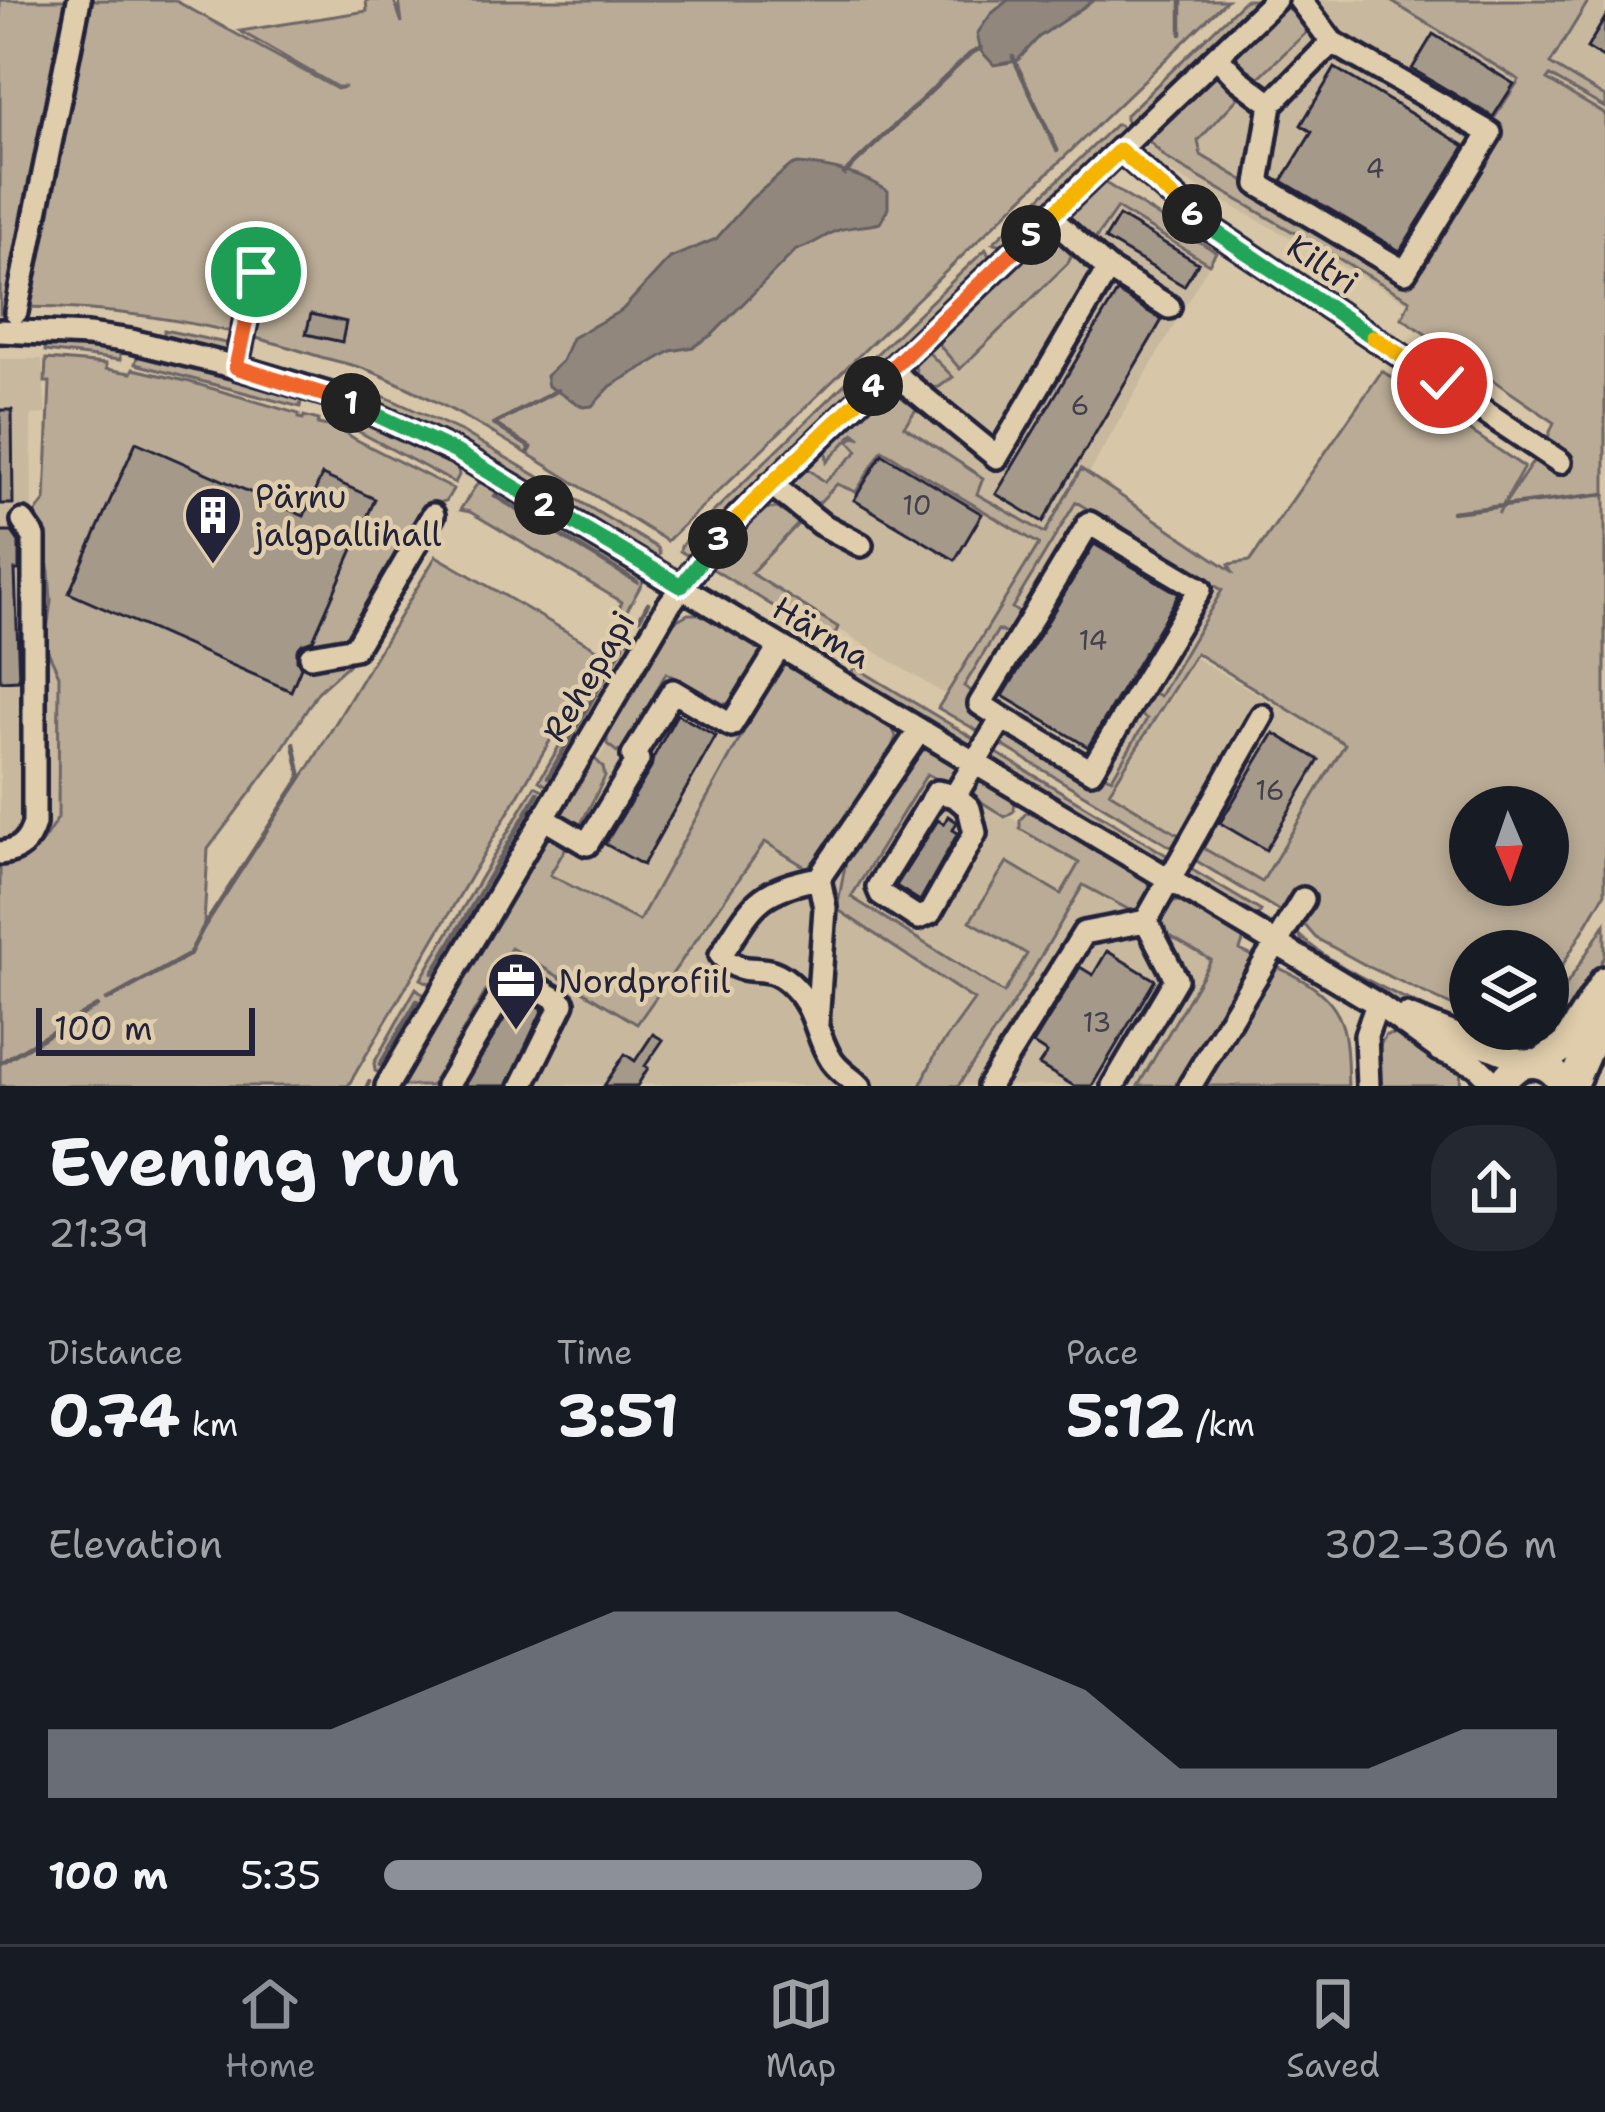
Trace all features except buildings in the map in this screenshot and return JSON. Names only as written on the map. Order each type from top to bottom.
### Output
[{"type":"main road","points":[[1499,1086],[1510,1071],[1564,1047],[1605,981]]},
{"type":"main road","points":[[1534,1063],[1568,1086],[1605,1010]]},
{"type":"street","points":[[16,312],[79,0]]},
{"type":"street","name":"Rehepapi","points":[[387,1086],[681,586],[711,547],[1275,0]]},
{"type":"street","points":[[1300,0],[1333,42],[1490,134],[1405,272],[1258,184],[1271,104],[1333,42]]},
{"type":"street","points":[[1217,57],[1271,104]]},
{"type":"street","name":"Kiltri","points":[[1120,150],[1207,226],[1560,462]]},
{"type":"street","points":[[1050,217],[1108,269],[1169,308]]},
{"type":"street","points":[[890,370],[997,457],[1108,269]]},
{"type":"street","points":[[236,367],[256,272]]},
{"type":"street","name":"Härma","points":[[0,332],[131,341],[338,397],[395,421],[456,452],[1377,1004],[1440,1050],[1476,1065],[1499,1086]]},
{"type":"street","points":[[771,484],[821,524],[861,545]]},
{"type":"street","points":[[311,656],[355,648],[433,515]]},
{"type":"street","points":[[0,853],[19,849],[29,840],[34,824],[34,537],[23,520]]},
{"type":"street","points":[[1089,523],[1200,590],[1091,771],[1002,718],[980,704],[1089,523]]},
{"type":"street","points":[[543,818],[587,844],[673,692],[731,725],[780,646]]},
{"type":"street","points":[[988,1086],[1084,933],[1146,921],[1262,716]]},
{"type":"street","points":[[955,796],[1002,718]]},
{"type":"street","points":[[860,1086],[831,1060],[809,1005],[781,975],[766,968],[744,970],[721,955],[758,899],[777,888],[819,878],[920,730]]},
{"type":"street","points":[[937,792],[955,796],[969,808],[975,832],[930,914],[918,918],[881,894],[878,887],[937,792]]},
{"type":"street","points":[[818,1024],[825,908],[819,878]]},
{"type":"street","points":[[1190,1086],[1304,899]]},
{"type":"street","points":[[1113,1086],[1176,979],[1146,921]]},
{"type":"street","points":[[448,1086],[514,974],[563,1004],[522,1086]]},
{"type":"street","points":[[1367,1086],[1366,1035],[1377,1004]]},
{"type":"street","name":"Härma","points":[[1377,1004],[1534,1063]]},
{"type":"shaded area","points":[[0,0],[78,0],[10,312],[0,313]]},
{"type":"shaded area","points":[[87,0],[174,0],[337,89],[346,87],[337,87],[240,31],[367,11],[366,0],[394,0],[402,23],[399,0],[1227,0],[667,541],[486,429],[367,370],[174,320],[23,307]]},
{"type":"shaded area","points":[[1008,0],[1094,0],[1039,37],[1017,61],[994,65],[981,51],[977,34]]},
{"type":"shaded area","points":[[1245,0],[1261,0],[1132,126],[1126,115]]},
{"type":"shaded area","points":[[1300,0],[1605,0],[1605,114],[1547,80],[1409,303],[1163,168],[1142,151]]},
{"type":"shaded area","points":[[1389,0],[1589,0],[1550,64],[1605,97],[1605,108],[1550,76],[1547,80],[1605,114],[1605,893],[1569,954],[1569,930],[1449,930],[1449,1004],[1316,938],[1287,905],[1281,912],[1195,860],[1203,848],[1262,882],[1345,744],[1196,653],[1109,792],[1182,837],[1179,852],[997,742],[1013,734],[1096,782],[1102,774],[1112,778],[1147,719],[1138,713],[1150,691],[1160,696],[1222,590],[1076,502],[1012,608],[1021,614],[1009,635],[998,630],[964,686],[974,693],[967,706],[981,717],[983,734],[938,708],[1039,544],[882,450],[856,492],[837,484],[817,505],[793,492],[792,479],[807,468],[825,482],[858,451],[849,441],[861,438],[854,433],[827,462],[826,446],[887,386],[903,388],[918,407],[904,426],[983,478],[977,494],[1045,533],[1081,469],[1232,571],[1229,564],[1250,561],[1382,371],[1524,467],[1498,514],[1554,422],[1402,318],[1410,300],[1166,158],[1149,141],[1152,133],[1218,74],[1231,81],[1237,99],[1198,141],[1201,155],[1409,279],[1500,124],[1493,120],[1519,80]]},
{"type":"shaded area","points":[[1292,5],[1309,22],[1309,30],[1259,77],[1246,73],[1236,53]]},
{"type":"shaded area","points":[[1115,125],[1126,133],[1006,245],[993,243]]},
{"type":"shaded area","points":[[798,164],[845,172],[888,191],[888,208],[880,223],[836,231],[796,250],[713,334],[693,347],[671,351],[611,386],[592,406],[583,407],[548,386],[546,376],[562,361],[572,338],[622,310],[670,258],[716,239],[751,199]]},
{"type":"shaded area","points":[[1102,181],[1216,252],[1089,473],[1090,482],[1236,574],[1195,658],[1357,751],[1271,894],[721,557]]},
{"type":"shaded area","points":[[1102,181],[1216,252],[1209,264],[1117,208],[1096,238],[1086,241],[1073,230],[1070,217]]},
{"type":"shaded area","points":[[1041,238],[1058,241],[1072,255],[1068,263],[960,369],[936,337]]},
{"type":"shaded area","points":[[986,249],[991,262],[870,376],[861,369]]},
{"type":"shaded area","points":[[164,330],[235,345],[233,352],[223,354],[168,340]]},
{"type":"shaded area","points":[[52,341],[110,346],[120,352],[120,360],[45,351]]},
{"type":"shaded area","points":[[928,352],[953,377],[939,387],[928,388],[919,380],[914,363]]},
{"type":"shaded area","points":[[138,354],[302,396],[300,407],[135,364]]},
{"type":"shaded area","points":[[0,359],[42,359],[46,414],[31,415],[32,517],[41,532],[49,571],[51,601],[45,645],[59,675],[58,818],[42,842],[22,859],[0,860]]},
{"type":"shaded area","points":[[46,359],[106,364],[106,369],[131,373],[133,369],[319,420],[318,424],[338,428],[453,489],[446,501],[433,504],[340,655],[355,653],[348,665],[318,692],[277,757],[208,849],[204,925],[311,764],[436,556],[602,652],[348,1086],[0,1086],[0,860],[22,859],[42,842],[58,818],[59,675],[45,645],[51,601],[49,571],[41,532],[32,517],[45,500],[50,382],[45,382]]},
{"type":"shaded area","points":[[855,374],[865,380],[690,557],[680,551],[702,523]]},
{"type":"shaded area","points":[[361,386],[463,432],[658,548],[660,554],[657,558],[508,470],[360,394]]},
{"type":"shaded area","points":[[349,412],[456,461],[459,475],[455,483],[337,420]]},
{"type":"shaded area","points":[[484,481],[646,576],[625,614],[618,610],[622,602],[460,510]]},
{"type":"shaded area","points":[[777,508],[800,522],[751,573],[838,627],[832,642],[711,568],[719,551],[759,509]]},
{"type":"shaded area","points":[[688,614],[703,614],[758,646],[762,654],[753,673],[747,675],[731,703],[724,704],[666,673],[626,748],[617,752],[607,744],[607,733],[668,625]]},
{"type":"shaded area","points":[[700,620],[1013,819],[1234,947],[1153,1086],[411,1084],[676,625]]},
{"type":"shaded area","points":[[623,635],[630,649],[549,787],[539,781]]},
{"type":"shaded area","points":[[788,665],[892,726],[896,737],[869,790],[820,854],[807,868],[765,842],[637,1024],[511,948],[431,1086],[400,1086],[543,839],[568,844],[550,875],[639,921],[780,666]]},
{"type":"shaded area","points":[[855,667],[978,741],[956,742],[849,676]]},
{"type":"shaded area","points":[[928,749],[951,762],[959,775],[952,787],[927,774],[851,897],[1004,993],[1027,954],[970,921],[1007,862],[1061,894],[1079,863],[1020,829],[1026,813],[1039,813],[1145,878],[1154,892],[1137,914],[1083,885],[958,1086],[920,1086],[936,1053],[974,1000],[837,909],[847,855],[905,764]]},
{"type":"shaded area","points":[[992,750],[1173,859],[1155,859],[1000,767]]},
{"type":"shaded area","points":[[594,758],[605,777],[581,824],[570,823],[560,806],[587,761]]},
{"type":"shaded area","points":[[980,781],[1015,799],[1014,811],[1005,817],[968,793]]},
{"type":"shaded area","points":[[535,786],[547,792],[437,979],[429,983],[421,979]]},
{"type":"shaded area","points":[[1189,868],[1261,911],[1257,917],[1246,915],[1189,879]]},
{"type":"shaded area","points":[[1183,899],[1245,935],[1240,950],[1301,979],[1327,999],[1343,1028],[1348,1086],[1138,1086],[1211,960],[1160,930],[1159,919],[1168,904]]},
{"type":"shaded area","points":[[1605,924],[1605,956],[1569,1018],[1569,981]]},
{"type":"shaded area","points":[[1300,936],[1340,965],[1449,1018],[1449,1024],[1399,1003],[1303,946]]},
{"type":"shaded area","points":[[416,988],[424,1003],[382,1074],[375,1071],[374,1063]]},
{"type":"shaded area","points":[[1400,1034],[1461,1069],[1460,1086],[1376,1086],[1382,1041],[1386,1035]]},
{"type":"waterway","points":[[1181,0],[1181,34]]},
{"type":"waterway","points":[[844,174],[981,48]]},
{"type":"waterway","points":[[1013,57],[1057,150]]},
{"type":"waterway","points":[[528,453],[531,448],[494,424],[558,390]]},
{"type":"waterway","points":[[498,492],[495,496],[637,582]]},
{"type":"waterway","points":[[1452,512],[1605,494]]},
{"type":"waterway","points":[[640,618],[648,603]]},
{"type":"waterway","points":[[548,777],[623,645]]},
{"type":"waterway","points":[[107,1000],[189,955],[301,777],[294,744]]},
{"type":"waterway","points":[[433,973],[538,793]]},
{"type":"waterway","points":[[380,1065],[417,1001]]},
{"type":"waterway","points":[[0,1063],[97,1006]]},
{"type":"waterway","points":[[367,1086],[369,1082]]},
{"type":"place","name":"Pärnu jalgpallihall","points":[[213,566]]},
{"type":"place","name":"Nordprofiil","points":[[516,1032]]},
{"type":"route","points":[[256,272],[236,367],[338,397],[395,421],[456,452],[681,586],[739,516],[1120,150],[1207,226],[1442,383]]}]
